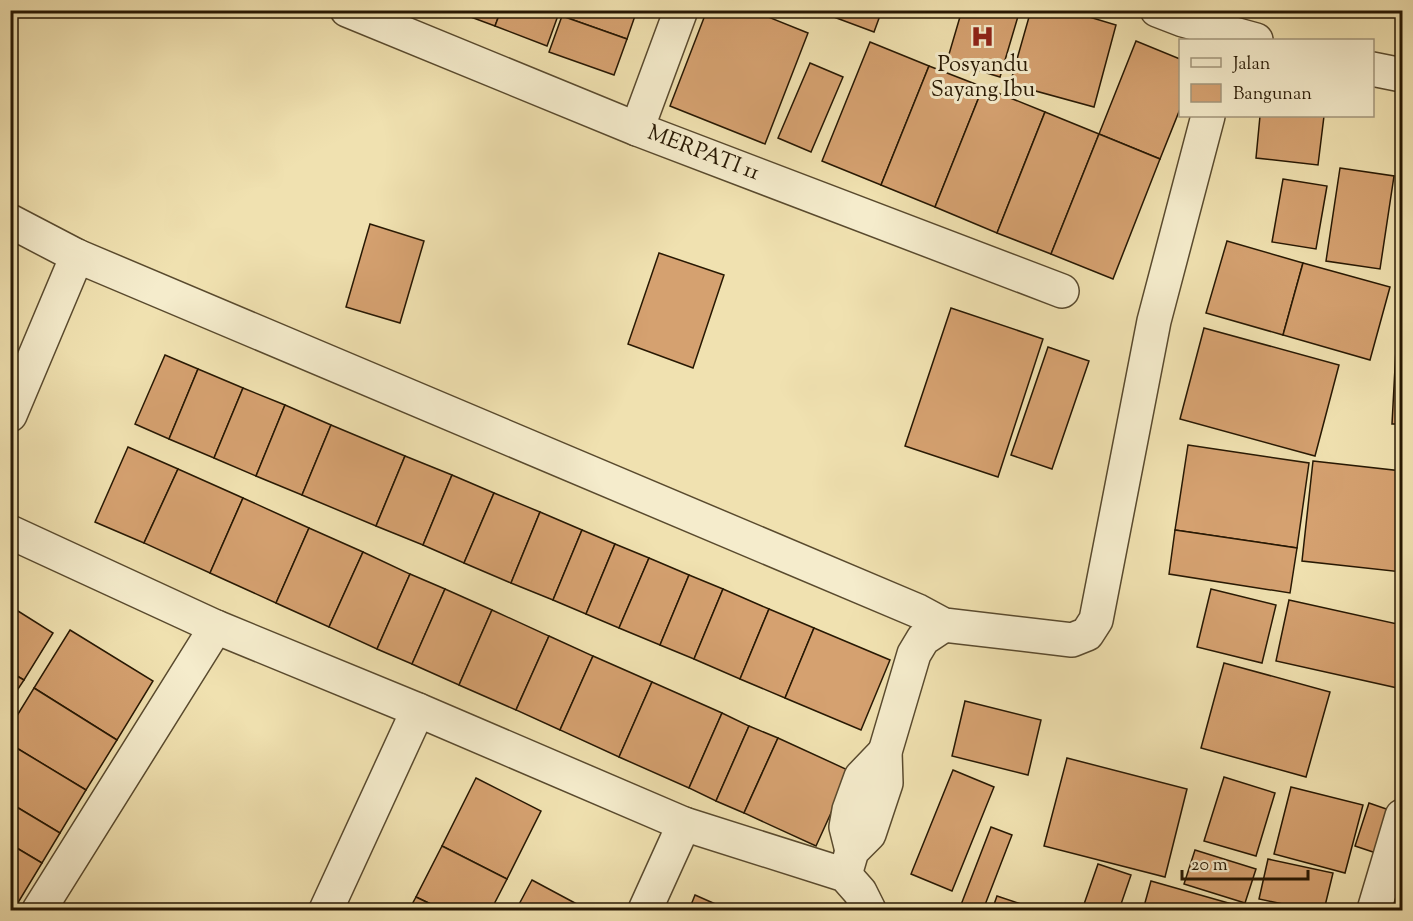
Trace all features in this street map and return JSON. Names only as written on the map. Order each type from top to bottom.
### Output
[{"type":"street","name":"MERPATI 11","points":[[347,10],[637,129],[1062,291]]},
{"type":"street","points":[[637,129],[681,10]]},
{"type":"street","points":[[1157,10],[1242,32]]},
{"type":"street","points":[[1374,69],[1402,75]]},
{"type":"street","points":[[10,221],[77,256],[918,611],[944,625],[1072,640],[1087,634],[1096,620],[1154,321],[1208,117]]},
{"type":"street","points":[[10,415],[77,256]]},
{"type":"street","points":[[10,532],[216,627],[418,710],[684,824],[848,863]]},
{"type":"street","points":[[848,863],[868,834],[886,783],[885,753],[914,654],[923,639],[944,625]]},
{"type":"street","points":[[39,910],[216,627]]},
{"type":"street","points":[[326,910],[418,710]]},
{"type":"street","points":[[1374,910],[1402,816]]},
{"type":"street","points":[[645,910],[684,824]]},
{"type":"street","points":[[848,863],[869,910]]},
{"type":"building","points":[[452,10],[501,10],[495,26]]},
{"type":"building","points":[[501,10],[560,10],[547,46],[495,26]]},
{"type":"building","points":[[564,10],[637,10],[627,39],[562,16]]},
{"type":"building","points":[[707,10],[751,10],[808,33],[765,144],[670,106]]},
{"type":"building","points":[[815,10],[882,10],[874,32]]},
{"type":"building","name":"Posyandu Sayang Ibu","points":[[962,10],[1011,10],[1019,13],[1000,77],[947,61]]},
{"type":"building","points":[[1031,10],[1066,10],[1116,25],[1094,107],[1010,84]]},
{"type":"building","points":[[562,16],[627,39],[614,75],[549,52]]},
{"type":"building","points":[[1136,41],[1179,59],[1179,112],[1160,159],[1099,134]]},
{"type":"building","points":[[870,42],[929,66],[881,185],[822,161]]},
{"type":"building","points":[[810,63],[843,77],[811,152],[778,138]]},
{"type":"building","points":[[929,66],[983,87],[935,207],[881,185]]},
{"type":"building","points":[[983,87],[1045,112],[997,233],[935,207]]},
{"type":"building","points":[[1045,112],[1099,134],[1051,254],[997,233]]},
{"type":"building","points":[[1260,117],[1324,117],[1318,165],[1256,158]]},
{"type":"building","points":[[1099,134],[1160,159],[1113,279],[1051,254]]},
{"type":"building","points":[[1340,168],[1394,176],[1380,269],[1326,261]]},
{"type":"building","points":[[1283,179],[1327,186],[1316,249],[1272,242]]},
{"type":"building","points":[[370,224],[424,241],[400,323],[346,307]]},
{"type":"building","points":[[1402,237],[1402,424],[1392,424]]},
{"type":"building","points":[[1227,241],[1303,263],[1283,335],[1206,313]]},
{"type":"building","points":[[659,253],[724,275],[693,368],[628,344]]},
{"type":"building","points":[[1303,263],[1390,287],[1370,360],[1283,335]]},
{"type":"building","points":[[951,308],[1043,339],[998,477],[905,446]]},
{"type":"building","points":[[1204,328],[1339,365],[1315,456],[1180,419]]},
{"type":"building","points":[[1048,347],[1089,361],[1052,469],[1011,455]]},
{"type":"building","points":[[165,355],[198,369],[169,439],[135,424]]},
{"type":"building","points":[[198,369],[243,388],[214,458],[169,439]]},
{"type":"building","points":[[243,388],[285,405],[256,476],[214,458]]},
{"type":"building","points":[[285,405],[331,425],[302,495],[256,476]]},
{"type":"building","points":[[331,425],[405,456],[376,526],[302,495]]},
{"type":"building","points":[[1188,445],[1309,463],[1297,548],[1175,530]]},
{"type":"building","points":[[128,447],[178,469],[144,543],[95,522]]},
{"type":"building","points":[[405,456],[452,475],[423,545],[376,526]]},
{"type":"building","points":[[1313,461],[1402,471],[1402,572],[1302,561]]},
{"type":"building","points":[[178,469],[243,498],[210,573],[144,543]]},
{"type":"building","points":[[452,475],[494,493],[464,563],[423,545]]},
{"type":"building","points":[[494,493],[540,512],[511,583],[464,563]]},
{"type":"building","points":[[243,498],[309,528],[276,603],[210,573]]},
{"type":"building","points":[[540,512],[582,530],[553,600],[511,583]]},
{"type":"building","points":[[309,528],[363,552],[329,627],[276,603]]},
{"type":"building","points":[[582,530],[615,544],[586,614],[553,600]]},
{"type":"building","points":[[1175,530],[1297,548],[1290,593],[1169,574]]},
{"type":"building","points":[[615,544],[649,558],[619,628],[586,614]]},
{"type":"building","points":[[363,552],[410,574],[377,649],[329,627]]},
{"type":"building","points":[[649,558],[689,575],[660,645],[619,628]]},
{"type":"building","points":[[410,574],[445,589],[412,664],[377,649]]},
{"type":"building","points":[[689,575],[723,589],[694,659],[660,645]]},
{"type":"building","points":[[445,589],[492,610],[459,685],[412,664]]},
{"type":"building","points":[[723,589],[769,609],[740,679],[694,659]]},
{"type":"building","points":[[1211,589],[1276,605],[1262,663],[1197,647]]},
{"type":"building","points":[[1289,600],[1402,625],[1402,689],[1276,661]]},
{"type":"building","points":[[10,606],[53,633],[24,680],[10,672]]},
{"type":"building","points":[[769,609],[814,628],[785,698],[740,679]]},
{"type":"building","points":[[492,610],[549,636],[516,710],[459,685]]},
{"type":"building","points":[[814,628],[890,660],[861,730],[785,698]]},
{"type":"building","points":[[70,630],[153,681],[117,740],[34,688]]},
{"type":"building","points":[[549,636],[593,656],[560,730],[516,710]]},
{"type":"building","points":[[593,656],[652,682],[619,757],[560,730]]},
{"type":"building","points":[[1224,663],[1330,692],[1306,777],[1201,748]]},
{"type":"building","points":[[10,672],[24,680],[10,701]]},
{"type":"building","points":[[652,682],[722,713],[689,788],[619,757]]},
{"type":"building","points":[[34,688],[117,740],[86,790],[10,744],[10,727]]},
{"type":"building","points":[[965,701],[1041,720],[1028,775],[952,756]]},
{"type":"building","points":[[722,713],[749,726],[716,801],[689,788]]},
{"type":"building","points":[[749,726],[778,738],[744,813],[716,801]]},
{"type":"building","points":[[778,738],[850,771],[816,846],[744,813]]},
{"type":"building","points":[[10,744],[86,790],[60,833],[10,803]]},
{"type":"building","points":[[1067,758],[1187,789],[1165,877],[1044,846]]},
{"type":"building","points":[[953,770],[994,787],[952,891],[911,874]]},
{"type":"building","points":[[1224,777],[1275,793],[1256,856],[1204,841]]},
{"type":"building","points":[[476,778],[541,811],[507,879],[442,846]]},
{"type":"building","points":[[1291,787],[1363,805],[1345,873],[1274,854]]},
{"type":"building","points":[[10,803],[60,833],[42,863],[10,844]]},
{"type":"building","points":[[1369,803],[1395,812],[1382,855],[1355,846]]},
{"type":"building","points":[[991,827],[1012,835],[983,910],[959,910]]},
{"type":"building","points":[[10,844],[42,863],[16,906],[10,903]]},
{"type":"building","points":[[442,846],[507,879],[491,910],[443,910],[416,897]]},
{"type":"building","points":[[1195,850],[1256,869],[1245,903],[1184,884]]},
{"type":"building","points":[[1268,859],[1333,873],[1324,910],[1311,910],[1259,899]]},
{"type":"building","points":[[1098,864],[1131,875],[1119,910],[1082,910]]},
{"type":"building","points":[[532,880],[588,910],[516,910]]},
{"type":"building","points":[[1151,881],[1253,910],[1143,910]]},
{"type":"building","points":[[695,895],[729,910],[689,910]]},
{"type":"building","points":[[997,896],[1039,910],[992,910]]},
{"type":"building","points":[[416,897],[443,910],[409,910]]},
{"type":"place","name":"Posyandu Sayang Ibu","points":[[983,37]]}]
